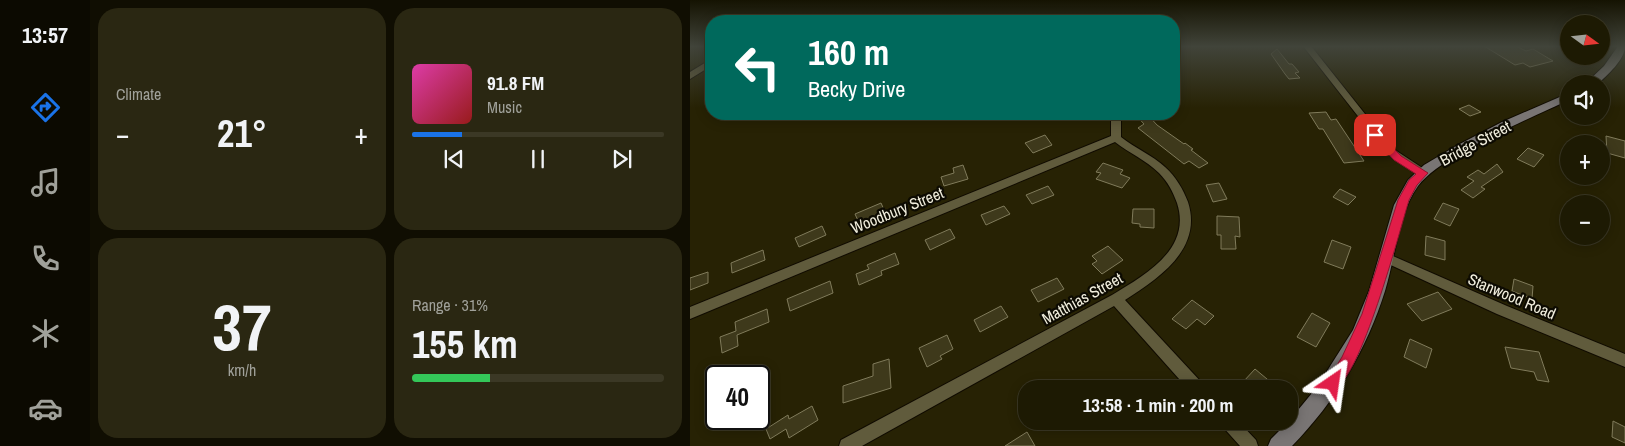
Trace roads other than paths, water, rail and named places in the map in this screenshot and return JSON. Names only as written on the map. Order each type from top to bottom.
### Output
[{"type":"street","points":[[690,76],[705,67]]},
{"type":"street","points":[[1323,67],[1389,150],[1423,173]]},
{"type":"street","name":"Bridge Street","points":[[1278,446],[1317,405],[1347,361],[1369,314],[1403,200],[1413,183],[1423,173],[1471,143],[1560,100]]},
{"type":"street","points":[[1116,120],[1116,138]]},
{"type":"street","name":"Matthias Street","points":[[846,446],[1116,298],[1150,276],[1168,261],[1181,243],[1186,222],[1183,202],[1171,179],[1159,167],[1116,138]]},
{"type":"street","name":"Woodbury Street","points":[[690,313],[1116,138]]},
{"type":"street","name":"Stanwood Road","points":[[1386,258],[1502,310],[1625,361]]},
{"type":"street","points":[[1116,298],[1190,380]]},
{"type":"street","points":[[1235,430],[1250,446]]}]
